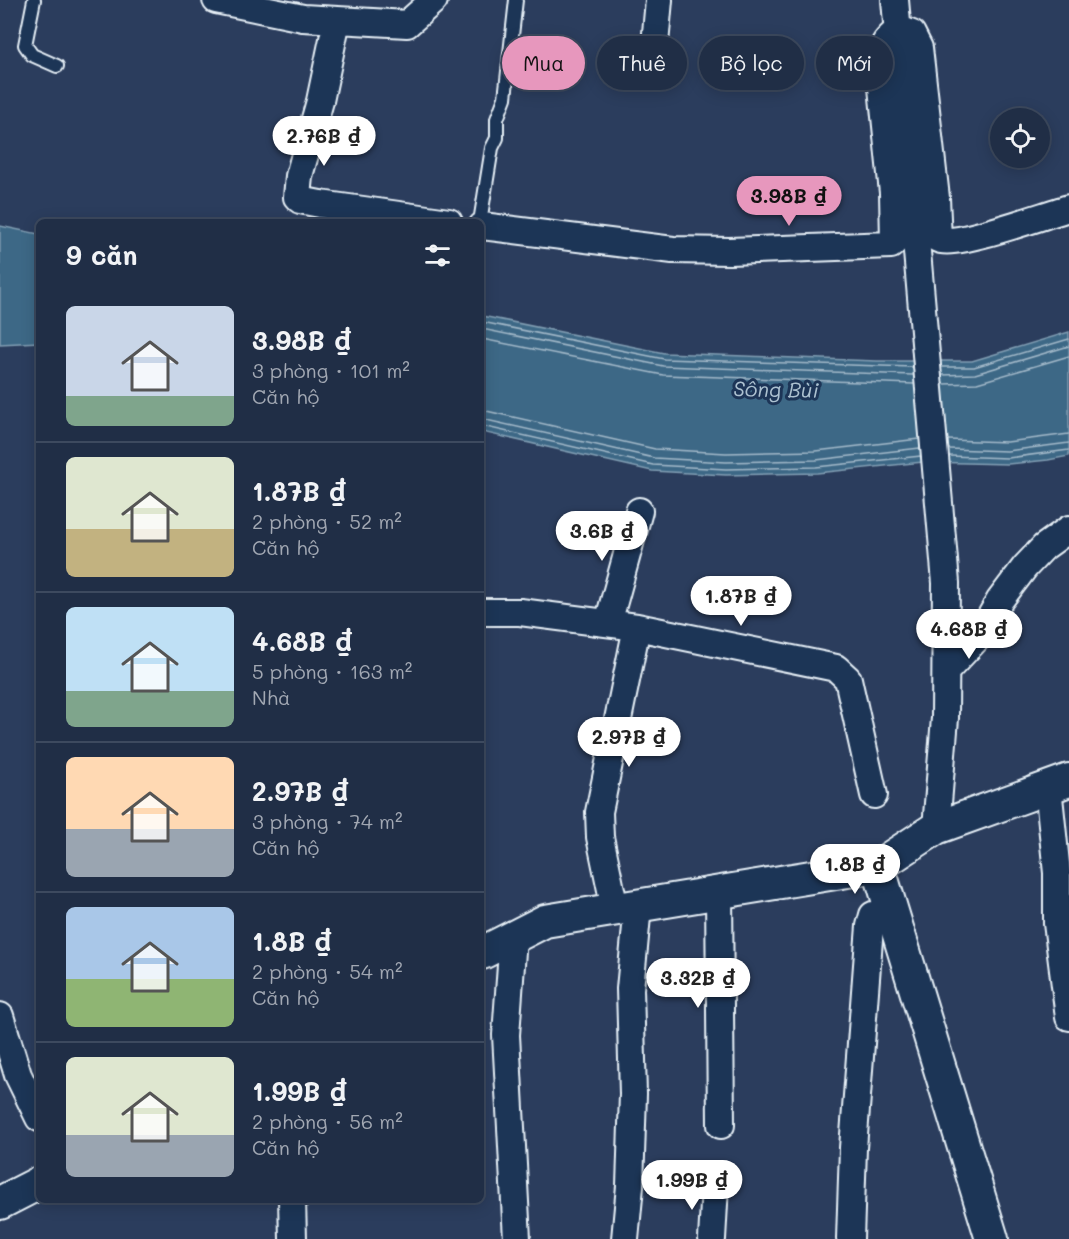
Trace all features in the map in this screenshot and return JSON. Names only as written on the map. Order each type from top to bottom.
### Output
[{"type":"street","points":[[216,0],[303,18],[407,24],[434,0]]},
{"type":"street","points":[[656,36],[659,0]]},
{"type":"street","points":[[896,0],[946,583],[947,670],[944,747],[936,828]]},
{"type":"street","points":[[337,20],[320,101],[299,176],[297,197],[320,204],[428,219]]},
{"type":"street","points":[[484,224],[673,250],[729,252],[891,245],[894,242],[893,193],[879,59],[887,39],[899,28]]},
{"type":"street","points":[[899,28],[912,34],[919,48],[936,198],[938,240],[949,243],[968,239],[1069,208]]},
{"type":"street","points":[[608,623],[639,511]]},
{"type":"street","points":[[947,670],[980,635],[1000,600],[1026,567],[1044,547],[1069,529]]},
{"type":"street","points":[[484,612],[520,612],[637,627],[836,668],[848,679],[874,795]]},
{"type":"street","points":[[625,1239],[630,1186],[633,1094],[627,908],[600,837],[599,812],[637,627]]},
{"type":"street","points":[[484,952],[545,921],[878,866],[936,828],[1059,784],[1057,923],[1069,1017]]},
{"type":"street","points":[[878,866],[992,1239]]},
{"type":"street","points":[[719,892],[722,1125]]},
{"type":"street","points":[[850,1239],[853,1148],[870,926],[873,915],[894,918]]},
{"type":"street","points":[[513,937],[506,1035],[517,1239]]},
{"type":"street","points":[[0,1016],[18,1076],[36,1112]]},
{"type":"street","points":[[0,1203],[36,1185]]},
{"type":"street","points":[[712,1239],[715,1186]]},
{"type":"street","points":[[292,1203],[293,1239]]},
{"type":"lane","points":[[34,0],[25,45],[32,55],[57,66]]},
{"type":"lane","points":[[482,219],[492,148],[497,138],[497,119],[505,98],[516,0]]},
{"type":"water","points":[[0,226],[36,233],[36,342],[0,344]]},
{"type":"water","name":"Sông Bùi","points":[[484,316],[664,353],[877,361],[972,361],[1069,332],[1069,456],[1008,464],[923,462],[817,473],[726,475],[652,471],[484,432]]}]
